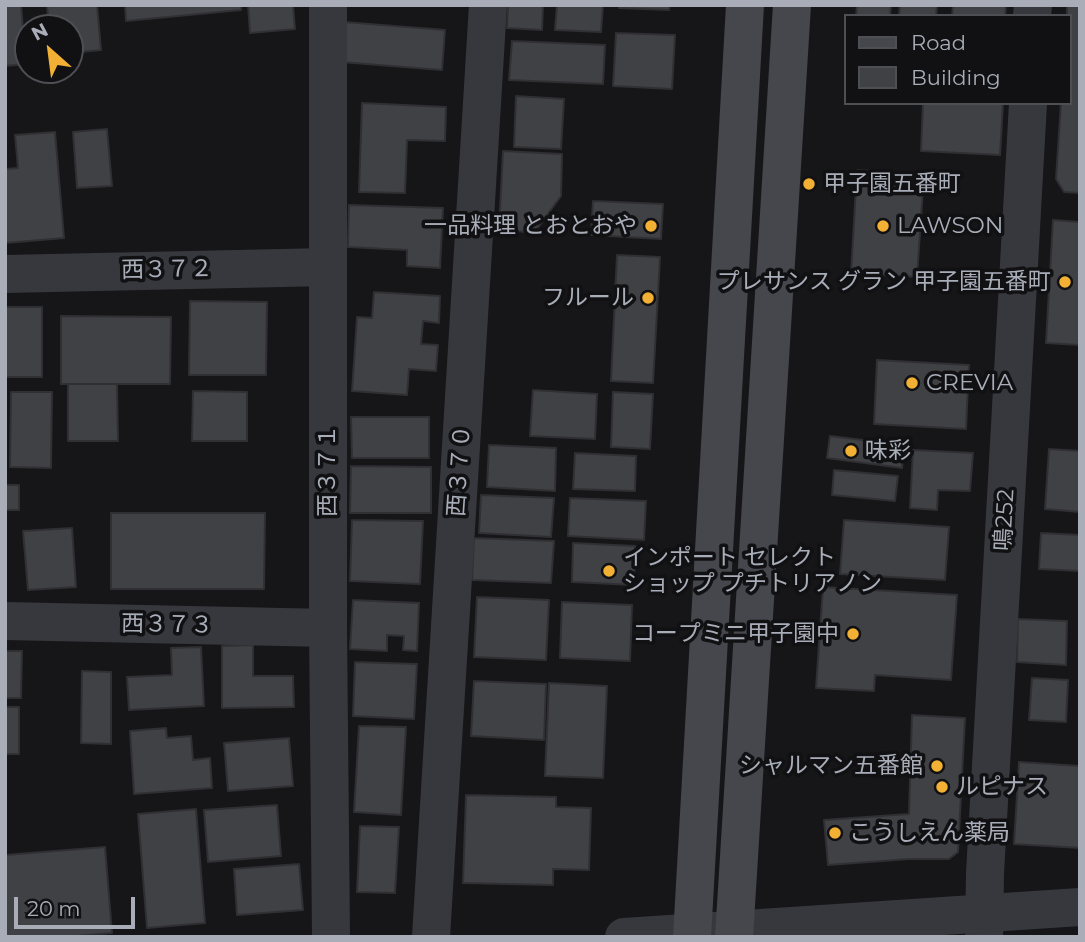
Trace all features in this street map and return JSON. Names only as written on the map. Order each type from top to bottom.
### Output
[{"type":"main road","points":[[692,935],[745,5]]},
{"type":"main road","points":[[734,933],[792,5]]},
{"type":"street","name":"西３７１","points":[[328,5],[331,937]]},
{"type":"street","name":"西３７０","points":[[431,937],[488,5]]},
{"type":"street","name":"鳴252","points":[[984,925],[1028,105]]},
{"type":"street","name":"西３７２","points":[[5,274],[328,267]]},
{"type":"street","name":"西３７３","points":[[5,621],[328,628]]},
{"type":"street","points":[[624,937],[984,925],[1080,907]]},
{"type":"building","points":[[5,5],[21,5],[22,14],[14,14],[14,65],[5,66]]},
{"type":"building","points":[[47,5],[97,5],[101,50],[84,52],[84,14],[48,14]]},
{"type":"building","points":[[125,5],[241,5],[241,10],[126,21]]},
{"type":"building","points":[[248,5],[293,5],[295,29],[250,33]]},
{"type":"building","points":[[508,5],[543,5],[542,30],[507,28]]},
{"type":"building","points":[[557,5],[603,5],[601,32],[555,30]]},
{"type":"building","points":[[619,5],[670,5],[669,10],[619,8]]},
{"type":"building","points":[[857,5],[891,5],[890,14],[856,14]]},
{"type":"building","points":[[900,5],[937,5],[936,14],[899,14]]},
{"type":"building","points":[[953,5],[1006,5],[1005,14],[952,14]]},
{"type":"building","points":[[1067,5],[1080,5],[1080,193],[1064,192],[1056,179],[1061,105],[1071,105],[1071,14],[1067,14]]},
{"type":"building","points":[[344,22],[445,30],[442,70],[341,62]]},
{"type":"building","points":[[616,33],[675,35],[672,89],[613,86]]},
{"type":"building","points":[[512,41],[605,45],[603,84],[509,80]]},
{"type":"building","points":[[516,96],[564,99],[561,149],[514,147]]},
{"type":"building","points":[[362,103],[446,107],[445,141],[407,140],[405,193],[359,192]]},
{"type":"building","points":[[923,105],[1003,105],[1000,155],[921,151]]},
{"type":"building","points":[[107,129],[112,186],[77,188],[73,132]]},
{"type":"building","points":[[55,132],[64,238],[5,243],[5,169],[18,168],[15,135]]},
{"type":"building","points":[[503,151],[562,154],[561,196],[534,233],[499,229]]},
{"type":"building","points":[[857,170],[924,174],[917,277],[851,274]]},
{"type":"building","points":[[593,201],[663,204],[661,239],[591,235]]},
{"type":"building","points":[[349,205],[443,208],[440,268],[407,266],[407,250],[348,247]]},
{"type":"building","name":"プレサンス グラン 甲子園五番町","points":[[1053,220],[1080,222],[1080,345],[1046,343]]},
{"type":"building","points":[[617,255],[660,257],[653,383],[611,381]]},
{"type":"building","points":[[374,292],[440,296],[439,323],[423,321],[421,344],[438,345],[436,371],[409,369],[407,395],[352,391],[357,317],[372,318]]},
{"type":"building","points":[[190,301],[267,302],[266,375],[189,375]]},
{"type":"building","points":[[5,307],[42,307],[42,377],[5,377]]},
{"type":"building","points":[[61,316],[171,317],[170,384],[61,384]]},
{"type":"building","points":[[877,360],[969,365],[966,429],[874,424]]},
{"type":"building","points":[[68,384],[117,384],[118,441],[68,441]]},
{"type":"building","points":[[533,390],[597,394],[595,439],[530,436]]},
{"type":"building","points":[[193,391],[247,392],[247,441],[192,441]]},
{"type":"building","points":[[11,392],[52,392],[51,468],[10,467]]},
{"type":"building","points":[[613,392],[653,394],[650,449],[611,447]]},
{"type":"building","points":[[351,417],[429,417],[429,458],[352,458]]},
{"type":"building","points":[[830,436],[904,445],[902,468],[827,458]]},
{"type":"building","points":[[489,445],[556,448],[555,491],[487,487]]},
{"type":"building","points":[[1049,449],[1080,451],[1080,512],[1045,509]]},
{"type":"building","points":[[913,450],[973,453],[970,491],[938,490],[937,510],[910,508]]},
{"type":"building","points":[[575,453],[636,456],[635,491],[573,489]]},
{"type":"building","points":[[351,466],[431,467],[431,513],[350,513]]},
{"type":"building","points":[[834,470],[898,476],[895,501],[832,495]]},
{"type":"building","points":[[5,485],[19,485],[19,510],[5,510]]},
{"type":"building","points":[[481,495],[554,498],[551,537],[479,533]]},
{"type":"building","points":[[570,498],[646,501],[644,540],[568,536]]},
{"type":"building","points":[[111,513],[265,513],[264,589],[111,589]]},
{"type":"building","points":[[352,520],[423,521],[420,584],[350,581]]},
{"type":"building","points":[[844,520],[949,527],[945,580],[840,574]]},
{"type":"building","points":[[72,528],[76,587],[28,590],[23,531]]},
{"type":"building","points":[[1041,533],[1080,535],[1080,571],[1039,569]]},
{"type":"building","points":[[474,538],[554,541],[551,583],[472,580]]},
{"type":"building","points":[[573,543],[635,546],[634,585],[572,582]]},
{"type":"building","points":[[823,587],[957,595],[951,680],[875,675],[874,691],[816,688]]},
{"type":"building","points":[[477,597],[549,600],[546,660],[474,657]]},
{"type":"building","points":[[353,600],[419,603],[417,651],[403,650],[404,636],[387,635],[387,651],[350,649]]},
{"type":"building","points":[[562,602],[632,605],[630,661],[560,658]]},
{"type":"building","points":[[1018,619],[1067,621],[1066,665],[1017,662]]},
{"type":"building","points":[[253,645],[253,676],[293,676],[294,707],[222,708],[222,646]]},
{"type":"building","points":[[201,647],[204,706],[129,710],[127,677],[172,675],[171,648]]},
{"type":"building","points":[[5,651],[22,651],[21,698],[5,698]]},
{"type":"building","points":[[355,662],[417,664],[414,719],[353,716]]},
{"type":"building","points":[[82,671],[111,672],[111,744],[81,743]]},
{"type":"building","points":[[1032,678],[1068,680],[1066,722],[1029,720]]},
{"type":"building","points":[[474,681],[546,684],[544,740],[471,736]]},
{"type":"building","points":[[549,683],[607,686],[603,778],[545,776]]},
{"type":"building","points":[[5,707],[19,707],[19,754],[5,754]]},
{"type":"building","name":"シャルマン五番館","points":[[912,715],[965,718],[958,852],[949,859],[828,865],[824,820],[909,814]]},
{"type":"building","points":[[359,726],[406,727],[401,815],[354,812]]},
{"type":"building","points":[[166,728],[167,738],[191,736],[193,760],[210,758],[212,788],[134,794],[130,731]]},
{"type":"building","points":[[289,738],[293,786],[228,791],[224,743]]},
{"type":"building","points":[[1019,762],[1080,766],[1080,848],[1014,844]]},
{"type":"building","points":[[466,795],[556,797],[556,807],[591,808],[589,870],[553,869],[553,885],[463,883]]},
{"type":"building","points":[[277,805],[281,856],[208,862],[204,810]]},
{"type":"building","points":[[196,809],[205,923],[147,928],[138,814]]},
{"type":"building","points":[[360,826],[399,827],[395,893],[357,892]]},
{"type":"building","points":[[105,847],[112,933],[66,937],[5,937],[5,855]]},
{"type":"building","points":[[299,864],[303,910],[237,915],[234,869]]},
{"type":"place","name":"甲子園五番町","points":[[809,184]]},
{"type":"place","name":"一品料理 とおとおや","points":[[651,226]]},
{"type":"place","name":"LAWSON","points":[[883,226]]},
{"type":"place","name":"プレサンス グラン 甲子園五番町","points":[[1065,282]]},
{"type":"place","name":"フルール","points":[[648,298]]},
{"type":"place","name":"CREVIA","points":[[912,383]]},
{"type":"place","name":"味彩","points":[[851,451]]},
{"type":"place","name":"インポート セレクト ショップ プチトリアノン","points":[[609,571]]},
{"type":"place","name":"コープミニ甲子園中","points":[[853,634]]},
{"type":"place","name":"シャルマン五番館","points":[[937,766]]},
{"type":"place","name":"ルピナス","points":[[942,787]]},
{"type":"place","name":"こうしえん薬局","points":[[835,833]]}]
